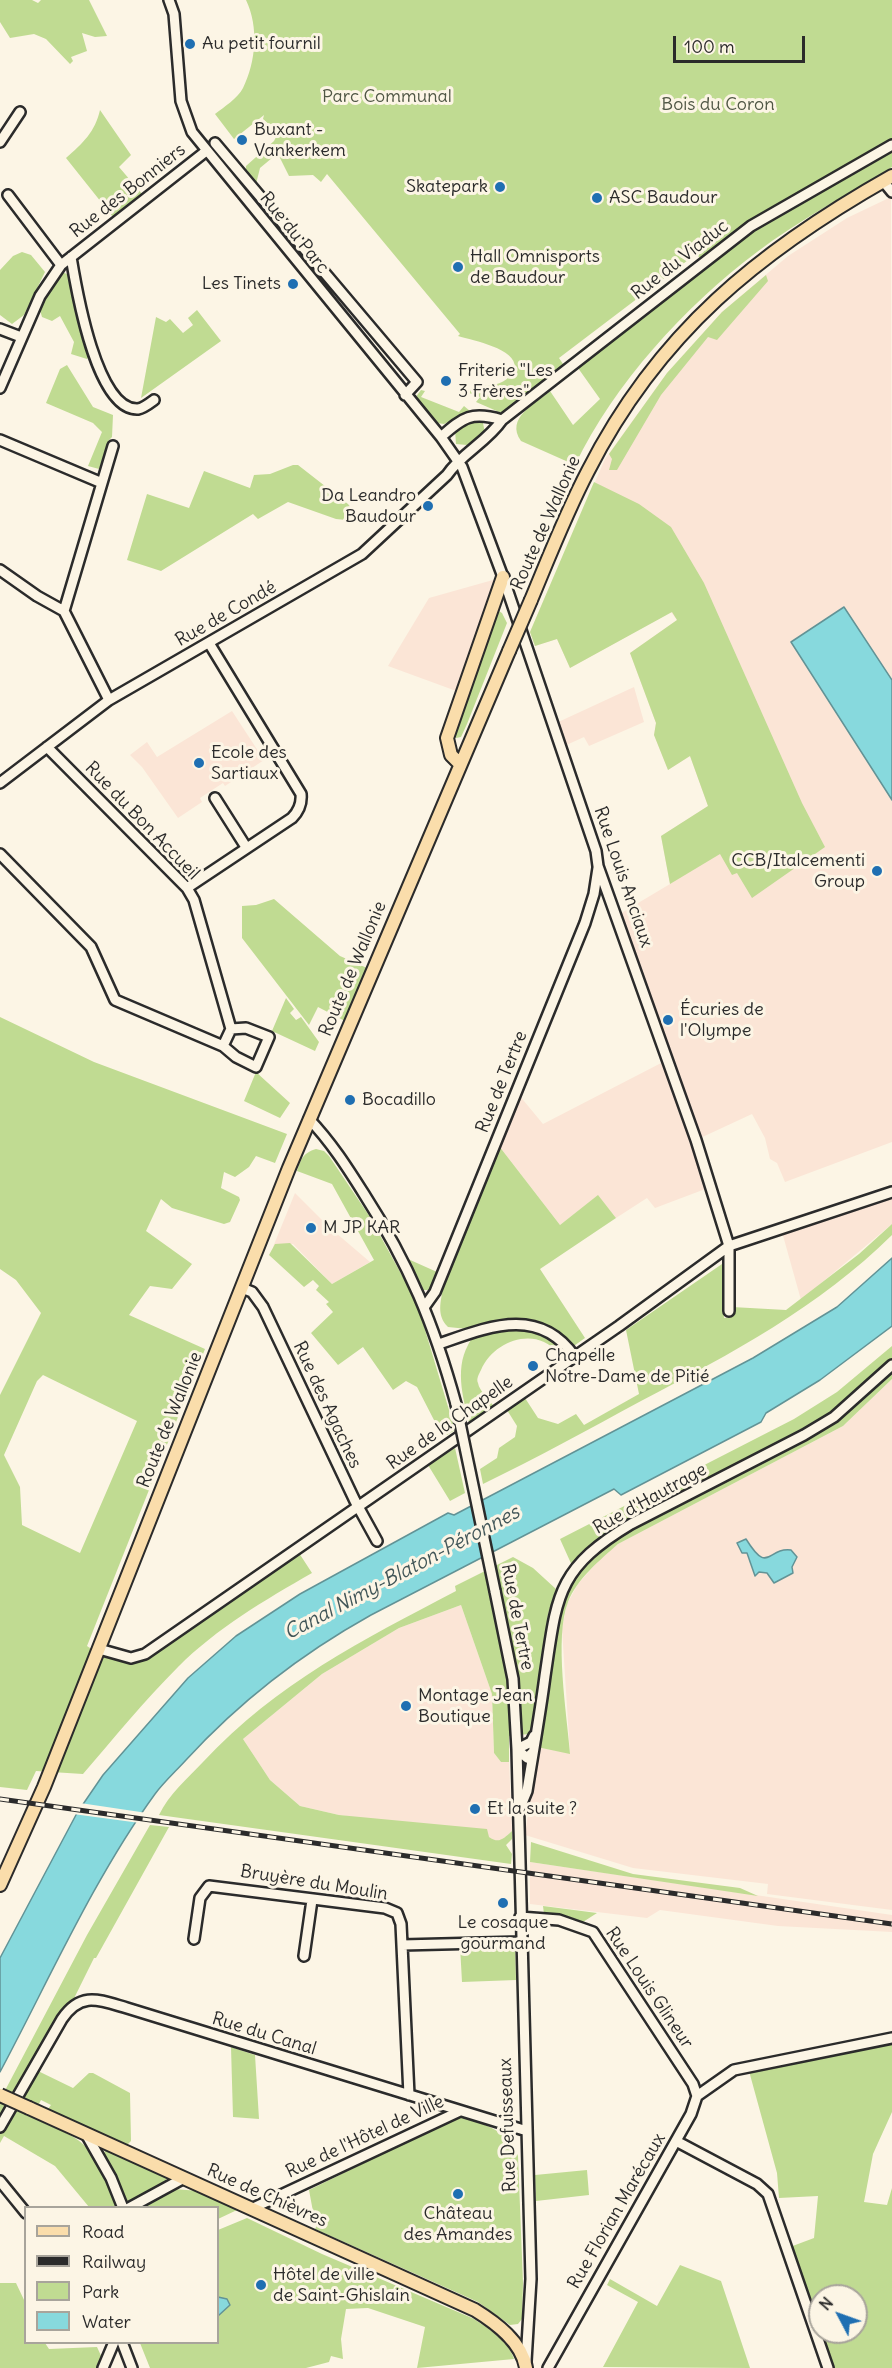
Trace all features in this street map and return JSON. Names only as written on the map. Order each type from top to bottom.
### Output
[{"type":"main road","name":"Route de Wallonie","points":[[0,1885],[44,1787],[309,1119],[580,486],[643,381],[683,332],[727,288],[793,237],[888,178]]},
{"type":"main road","points":[[460,764],[451,755],[447,738],[503,577]]},
{"type":"main road","name":"Rue de Chièvres","points":[[0,2095],[475,2310],[513,2341]]},
{"type":"main road","points":[[513,2341],[521,2352],[526,2367]]},
{"type":"street","name":"Rue du Parc","points":[[169,0],[174,14],[183,112],[205,152],[441,437],[457,460]]},
{"type":"street","points":[[0,142],[20,112]]},
{"type":"street","name":"Rue du Parc","points":[[215,143],[417,382],[405,395]]},
{"type":"street","name":"Rue du Viaduc","points":[[457,460],[495,431],[502,420],[751,226],[892,145]]},
{"type":"street","name":"Rue des Bonniers","points":[[0,388],[40,296],[61,265],[205,152]]},
{"type":"street","points":[[888,178],[892,192]]},
{"type":"street","points":[[8,195],[61,265]]},
{"type":"street","name":"Rue des Bonniers","points":[[71,257],[83,327],[98,365],[117,397],[131,407],[144,408],[154,400]]},
{"type":"street","points":[[0,329],[21,337]]},
{"type":"street","points":[[441,437],[464,417],[483,414],[502,420]]},
{"type":"street","points":[[0,440],[102,483]]},
{"type":"street","points":[[64,611],[113,446]]},
{"type":"street","name":"Rue Louis Anciaux","points":[[457,460],[503,577],[586,820],[598,866],[696,1140],[729,1246],[729,1311]]},
{"type":"street","name":"Rue de Condé","points":[[0,783],[109,700],[362,554],[447,475],[457,460]]},
{"type":"street","points":[[0,570],[37,596],[64,611],[109,700]]},
{"type":"street","points":[[187,888],[297,813],[301,806],[301,794],[209,643]]},
{"type":"street","name":"Rue du Bon Accueil","points":[[47,747],[187,888],[194,900],[231,1029]]},
{"type":"street","points":[[216,798],[246,847]]},
{"type":"street","points":[[0,854],[91,946],[115,1000],[223,1046],[236,1057],[256,1067],[269,1037],[246,1028],[231,1029],[223,1046]]},
{"type":"street","name":"Rue de Tertre","points":[[425,1306],[435,1292],[585,923],[594,894],[598,866]]},
{"type":"street","name":"Rue de Tertre","points":[[309,1119],[327,1137],[381,1221],[425,1306],[439,1344],[456,1404],[513,1679],[519,1810],[519,1871]]},
{"type":"street","name":"Rue de la Chapelle","points":[[99,1649],[131,1658],[145,1654],[575,1357],[729,1246],[892,1192]]},
{"type":"street","name":"Rue des Agaches","points":[[242,1288],[252,1292],[263,1307],[358,1507],[377,1542]]},
{"type":"street","points":[[439,1344],[487,1328],[524,1324],[552,1332],[575,1357]]},
{"type":"street","name":"Rue d'Hautrage","points":[[519,1810],[527,1791],[555,1609],[564,1586],[589,1553],[631,1524],[814,1429],[858,1398],[892,1365]]},
{"type":"street","points":[[533,1752],[526,1758],[517,1749],[531,1742],[535,1734]]},
{"type":"street","name":"Rue Defuisseaux","points":[[519,1871],[531,2279],[526,2367]]},
{"type":"street","name":"Bruyère du Moulin","points":[[194,1940],[200,1898],[209,1886],[390,1909],[399,1916],[402,1945],[409,2095]]},
{"type":"street","points":[[304,1956],[312,1899]]},
{"type":"street","name":"Rue Louis Glineur","points":[[520,1917],[559,1920],[593,1932],[693,2084],[697,2096]]},
{"type":"street","points":[[402,1945],[521,1942]]},
{"type":"street","name":"Rue du Canal","points":[[0,2127],[72,2005],[86,2000],[98,2000],[527,2131]]},
{"type":"street","points":[[697,2096],[739,2068],[892,2038]]},
{"type":"street","name":"Rue Florian Marécaux","points":[[548,2368],[692,2114],[697,2096]]},
{"type":"street","name":"Rue de l'Hôtel de Ville","points":[[252,2209],[460,2110]]},
{"type":"street","points":[[86,2134],[111,2178],[122,2206]]},
{"type":"street","points":[[676,2141],[757,2184],[768,2194],[828,2368]]},
{"type":"street","points":[[133,2206],[184,2178]]},
{"type":"street","points":[[0,2181],[24,2211]]},
{"type":"street","points":[[513,2341],[529,2321]]},
{"type":"street","points":[[103,2368],[114,2344]]},
{"type":"street","points":[[122,2344],[132,2368]]},
{"type":"shaded area","points":[[891,197],[892,680],[844,607],[791,642],[892,800],[892,1142],[785,1182],[777,1163],[770,1159],[765,1138],[752,1114],[696,1140],[618,915],[670,884],[661,836],[708,806],[690,756],[668,770],[654,735],[656,723],[630,653],[677,620],[671,612],[570,668],[557,639],[535,646],[530,632],[605,459],[667,373],[722,312],[788,256],[847,218]]},
{"type":"shaded area","points":[[500,578],[459,692],[388,666],[429,598]]},
{"type":"shaded area","points":[[634,687],[644,722],[589,746],[584,737],[562,747],[554,724]]},
{"type":"shaded area","name":"Ecole des Sartiaux","points":[[232,711],[264,760],[225,786],[223,783],[200,798],[202,802],[178,818],[142,767],[130,755],[147,742],[157,757]]},
{"type":"shaded area","points":[[665,1061],[708,1188],[655,1208],[647,1198],[616,1218],[598,1196],[560,1225],[499,1146],[519,1095],[543,1124]]},
{"type":"shaded area","points":[[295,1193],[329,1227],[370,1262],[332,1284],[293,1244],[279,1244],[273,1247]]},
{"type":"shaded area","points":[[892,1195],[892,1224],[801,1300],[782,1232]]},
{"type":"shaded area","points":[[892,1379],[892,1910],[767,1894],[768,1884],[633,1868],[525,1835],[537,1747],[570,1753],[562,1629],[567,1604],[578,1584],[600,1559],[618,1544],[843,1426]]},
{"type":"shaded area","points":[[461,1605],[492,1694],[494,1753],[501,1762],[509,1762],[512,1831],[501,1841],[495,1841],[489,1837],[339,1815],[300,1806],[270,1780],[243,1739],[322,1674],[399,1628]]},
{"type":"shaded area","points":[[530,1862],[892,1915],[892,1932],[778,1926],[660,1910],[647,1918],[530,1904]]},
{"type":"green space","points":[[0,0],[32,0],[38,3],[41,0],[89,0],[107,36],[95,37],[82,33],[87,51],[71,57],[73,61],[70,64],[46,39],[34,34],[10,38],[0,22]]},
{"type":"green space","points":[[246,0],[892,0],[892,139],[740,227],[701,259],[696,254],[559,358],[565,367],[507,412],[499,412],[476,402],[480,397],[469,393],[474,384],[486,386],[498,384],[508,378],[515,368],[509,355],[493,346],[458,336],[460,334],[327,174],[321,182],[313,175],[289,176],[280,158],[272,158],[260,168],[256,184],[246,172],[246,166],[274,141],[277,135],[263,119],[264,115],[234,139],[215,114],[241,92],[251,67],[254,33],[253,21]]},
{"type":"green space","points":[[100,110],[131,155],[119,167],[142,194],[113,217],[66,158],[88,137]]},
{"type":"green space","points":[[892,150],[892,167],[773,240],[703,297],[654,348],[631,376],[591,435],[575,465],[521,441],[517,433],[519,418],[530,406],[550,391],[573,425],[600,399],[578,368],[750,232]]},
{"type":"green space","points":[[22,252],[31,255],[45,272],[24,315],[12,324],[0,315],[0,270],[13,256]]},
{"type":"green space","points":[[62,272],[72,276],[80,326],[90,354],[87,359],[71,354],[74,342],[60,316],[52,321],[42,317],[40,310],[51,285]]},
{"type":"green space","points":[[766,275],[768,281],[717,340],[708,337],[661,395],[617,470],[609,470],[612,459],[609,454],[667,373],[722,312]]},
{"type":"green space","points":[[197,310],[221,341],[141,398],[156,317],[166,322],[170,319],[183,333],[193,325],[188,318]]},
{"type":"green space","points":[[67,365],[93,407],[113,415],[112,437],[99,469],[88,466],[102,432],[93,423],[46,403],[60,369]]},
{"type":"green space","points":[[421,390],[425,391],[421,397],[459,412],[464,406],[470,411],[444,424],[437,423],[415,398]]},
{"type":"green space","points":[[472,420],[483,423],[485,433],[467,445],[456,444],[455,430]]},
{"type":"green space","points":[[298,465],[348,504],[352,509],[352,515],[346,520],[336,519],[288,502],[258,519],[253,514],[161,571],[127,560],[147,494],[189,508],[204,471],[250,488],[254,475],[270,474]]},
{"type":"green space","points":[[594,482],[639,504],[671,527],[704,583],[802,803],[825,847],[752,898],[737,873],[732,875],[720,854],[670,884],[661,836],[708,806],[690,756],[668,770],[654,735],[656,723],[630,653],[677,620],[672,612],[570,668],[557,639],[535,646],[530,632]]},
{"type":"green space","points":[[497,610],[502,613],[507,623],[467,724],[461,737],[456,738],[454,736]]},
{"type":"green space","points":[[274,899],[340,956],[367,968],[345,1021],[318,1007],[309,1025],[242,938],[242,906],[256,905]]},
{"type":"green space","points":[[286,998],[294,1009],[290,1013],[296,1020],[301,1017],[319,1042],[315,1051],[272,1031]]},
{"type":"green space","points":[[0,1017],[94,1062],[287,1134],[275,1163],[256,1156],[249,1167],[235,1177],[224,1172],[221,1188],[239,1197],[240,1200],[230,1222],[224,1224],[172,1208],[161,1199],[146,1231],[192,1264],[172,1289],[150,1286],[129,1315],[205,1349],[87,1646],[115,1660],[146,1659],[299,1553],[312,1573],[242,1616],[193,1653],[153,1693],[83,1774],[36,1771],[27,1790],[0,1787],[0,1395],[41,1313],[16,1280],[0,1269]],"holes":[[[43,1375],[137,1421],[80,1553],[22,1525],[20,1487],[4,1455],[37,1381]]]},
{"type":"green space","points":[[256,1072],[290,1103],[280,1118],[244,1101]]},
{"type":"green space","points":[[499,1146],[560,1225],[598,1195],[616,1218],[540,1269],[585,1338],[564,1353],[558,1353],[539,1340],[527,1339],[505,1344],[495,1351],[487,1360],[477,1380],[481,1390],[497,1410],[471,1429],[462,1387],[462,1365],[469,1342],[482,1326],[468,1329],[448,1327],[442,1318],[441,1303],[443,1287]]},
{"type":"green space","points":[[316,1149],[324,1151],[329,1156],[370,1217],[417,1303],[455,1430],[447,1435],[435,1422],[417,1387],[406,1381],[393,1390],[363,1347],[338,1365],[311,1333],[333,1312],[326,1304],[329,1302],[316,1290],[319,1286],[313,1280],[304,1287],[269,1255],[275,1244],[290,1243],[332,1284],[374,1260],[332,1184],[297,1171],[303,1157]]},
{"type":"green space","points":[[892,1224],[892,1235],[864,1261],[835,1285],[773,1327],[708,1365],[483,1484],[480,1469],[497,1458],[499,1448],[515,1437],[517,1426],[507,1410],[525,1398],[538,1418],[558,1424],[576,1414],[584,1425],[639,1394],[626,1330],[722,1264],[724,1318],[731,1317],[732,1307],[786,1310],[859,1254]]},
{"type":"green space","points":[[408,1259],[437,1272],[430,1290],[422,1290]]},
{"type":"green space","points":[[892,1346],[892,1379],[843,1426],[618,1544],[583,1578],[568,1602],[562,1635],[570,1754],[537,1747],[558,1611],[574,1570],[560,1539],[794,1419],[837,1392]]},
{"type":"green space","points":[[455,1448],[465,1493],[450,1501],[428,1465]]},
{"type":"green space","points":[[513,1557],[533,1568],[556,1589],[548,1614],[532,1729],[529,1734],[509,1736],[509,1762],[501,1762],[494,1753],[492,1694],[461,1605],[399,1628],[322,1674],[243,1739],[270,1780],[300,1806],[339,1815],[487,1829],[489,1837],[496,1840],[512,1831],[512,1839],[506,1845],[512,1854],[511,1864],[159,1815],[179,1787],[232,1734],[291,1686],[354,1646],[456,1591],[455,1586]]},
{"type":"green space","points":[[150,1825],[169,1827],[94,1958],[38,2071],[73,2088],[89,2073],[93,2073],[130,2093],[131,2141],[127,2145],[48,2109],[51,2105],[41,2100],[32,2117],[65,2133],[87,2148],[101,2166],[117,2206],[88,2206],[55,2166],[4,2136],[0,2143],[0,2100],[87,1935]]},
{"type":"green space","points":[[531,1842],[633,1874],[740,1888],[758,1896],[530,1862]]},
{"type":"green space","points":[[543,1906],[597,1913],[583,1922],[570,1917],[544,1914]]},
{"type":"green space","points":[[515,1944],[516,1980],[462,1982],[460,1946]]},
{"type":"green space","points":[[892,2041],[892,2112],[873,2154],[864,2202],[887,2205],[892,2188],[892,2368],[830,2368],[822,2344],[868,2344],[868,2284],[808,2284],[808,2301],[790,2247],[814,2238],[818,2196],[779,2198],[777,2173],[749,2071]]},
{"type":"green space","points":[[231,2047],[255,2055],[259,2119],[233,2117]]},
{"type":"green space","points":[[464,2117],[503,2135],[518,2156],[523,2283],[522,2319],[518,2324],[510,2325],[478,2302],[315,2229],[320,2220],[314,2217],[309,2190],[454,2119]]},
{"type":"green space","points":[[106,2149],[166,2177],[166,2181],[127,2202],[112,2168],[103,2155]]},
{"type":"green space","points":[[587,2170],[589,2195],[536,2201],[535,2175]]},
{"type":"green space","points":[[174,2189],[199,2191],[237,2210],[219,2219],[219,2206],[139,2206]]},
{"type":"green space","points":[[247,2218],[322,2254],[472,2318],[503,2341],[514,2359],[417,2368],[425,2327],[368,2308],[346,2309],[341,2339],[343,2359],[331,2356],[329,2362],[306,2368],[150,2368],[140,2344],[219,2344],[219,2230]]},
{"type":"green space","points":[[680,2265],[721,2281],[750,2368],[603,2367],[638,2302],[607,2285],[610,2279],[657,2306]]},
{"type":"green space","points":[[0,2283],[16,2283],[24,2300],[24,2344],[46,2344],[49,2349],[97,2347],[103,2360],[97,2368],[0,2368]]},
{"type":"water","points":[[844,607],[892,680],[892,800],[791,642]]},
{"type":"water","name":"Canal Nimy-Blaton-Péronnes","points":[[892,1258],[892,1326],[820,1380],[766,1413],[761,1422],[621,1495],[614,1489],[371,1615],[296,1662],[228,1718],[162,1785],[133,1826],[73,1930],[0,2072],[0,1958],[77,1813],[103,1775],[188,1678],[236,1636],[300,1594],[448,1513],[454,1515],[753,1358],[837,1307]]},
{"type":"water","points":[[746,1539],[759,1556],[764,1558],[783,1550],[791,1550],[797,1557],[792,1567],[793,1573],[774,1583],[767,1573],[759,1572],[755,1576],[747,1553],[742,1553],[737,1543]]},
{"type":"water","points":[[219,2297],[227,2299],[230,2305],[219,2315]]},
{"type":"pier","points":[[80,1803],[147,1813],[140,1823],[73,1814]]},
{"type":"railway","points":[[0,1799],[892,1924]]},
{"type":"place","name":"Au petit fournil","points":[[190,44]]},
{"type":"place","name":"Buxant - Vankerkem","points":[[242,140]]},
{"type":"place","name":"Skatepark","points":[[500,187]]},
{"type":"place","name":"ASC Baudour","points":[[597,198]]},
{"type":"place","name":"Hall Omnisports de Baudour","points":[[458,267]]},
{"type":"place","name":"Les Tinets","points":[[293,284]]},
{"type":"place","name":"Friterie \"Les 3 Frères\"","points":[[446,381]]},
{"type":"place","name":"Da Leandro Baudour","points":[[428,506]]},
{"type":"place","name":"Ecole des Sartiaux","points":[[199,763]]},
{"type":"place","name":"CCB/Italcementi Group","points":[[877,871]]},
{"type":"place","name":"Écuries de l'Olympe","points":[[668,1020]]},
{"type":"place","name":"Bocadillo","points":[[350,1100]]},
{"type":"place","name":"M JP KAR","points":[[311,1228]]},
{"type":"place","name":"Chapelle Notre-Dame de Pitié","points":[[533,1366]]},
{"type":"place","name":"Montage Jean Boutique","points":[[406,1706]]},
{"type":"place","name":"Et la suite ?","points":[[475,1809]]},
{"type":"place","name":"Le cosaque gourmand","points":[[503,1903]]},
{"type":"place","name":"Château des Amandes","points":[[458,2194]]},
{"type":"place","name":"Hôtel de ville de Saint-Ghislain","points":[[261,2285]]},
{"type":"park label","name":"Parc Communal","points":[[387,97]]},
{"type":"park label","name":"Bois du Coron","points":[[718,105]]}]
